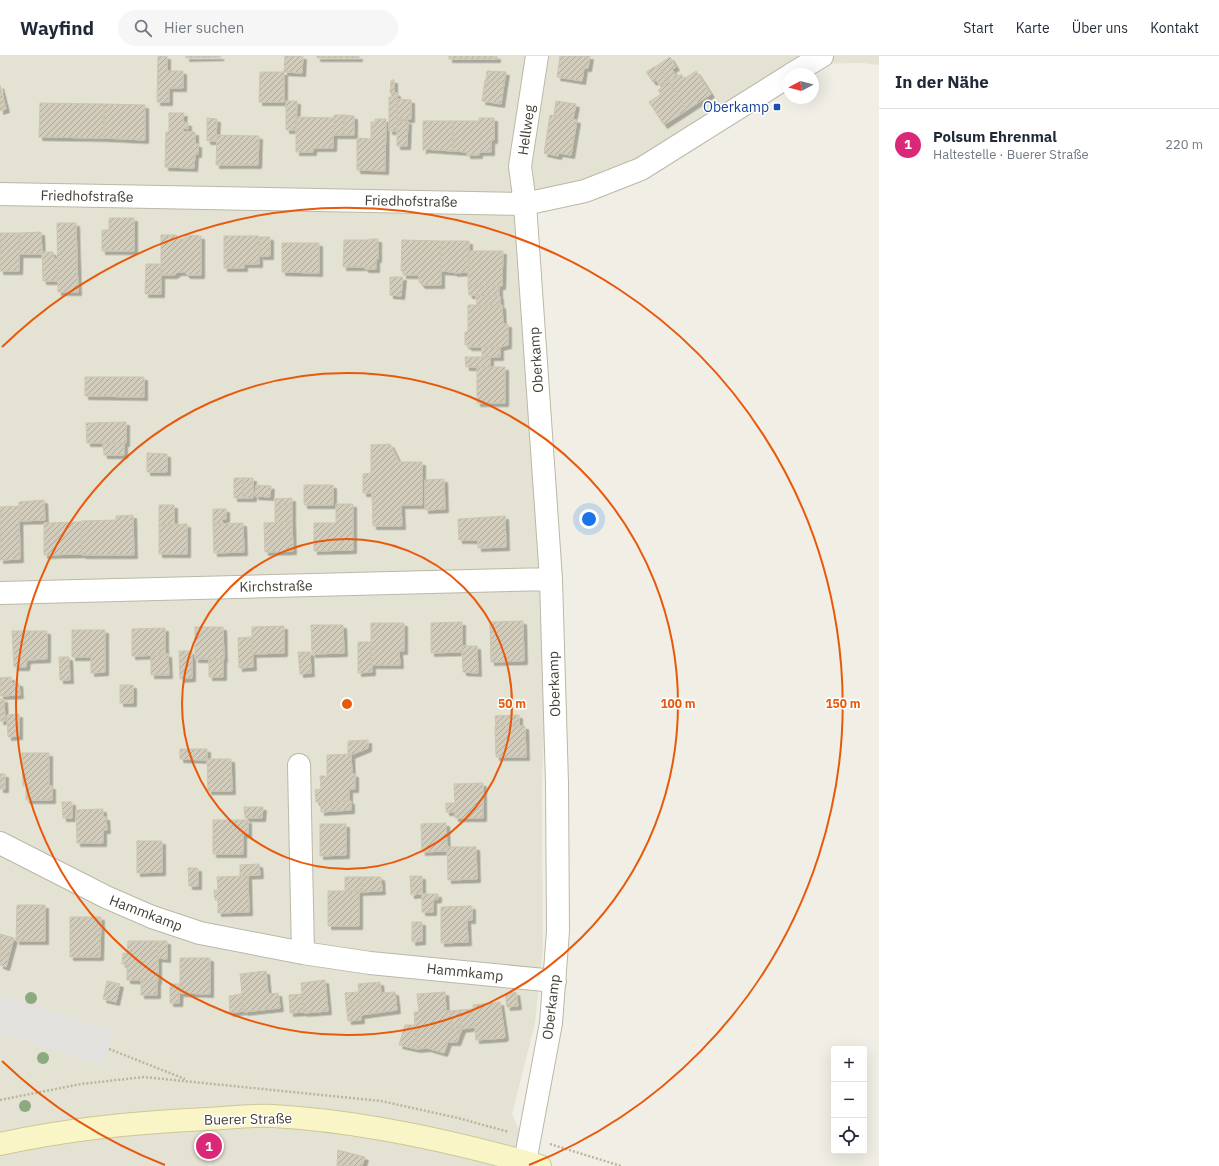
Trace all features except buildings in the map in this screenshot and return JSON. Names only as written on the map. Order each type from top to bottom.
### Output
[{"type":"main road","name":"Buerer Straße","points":[[0,1144],[82,1129],[139,1123],[272,1116],[328,1121],[412,1135],[468,1146],[532,1164]]},
{"type":"street","name":"Hellweg","points":[[525,204],[520,166],[537,56]]},
{"type":"street","points":[[802,68],[822,56]]},
{"type":"street","name":"Friedhofstraße","points":[[0,194],[525,204],[585,191],[641,169],[783,80]]},
{"type":"street","name":"Oberkamp","points":[[525,204],[551,579],[558,783],[558,931],[555,981],[532,1164]]},
{"type":"street","name":"Kirchstraße","points":[[0,593],[551,579]]},
{"type":"street","points":[[299,765],[303,953]]},
{"type":"street","name":"Hammkamp","points":[[0,843],[106,897],[152,917],[200,933],[303,953],[370,963],[555,981]]},
{"type":"path","points":[[109,1049],[188,1081]]},
{"type":"shaded area","points":[[0,56],[879,56],[879,65],[863,63],[809,64],[803,68],[783,68],[783,80],[641,169],[525,204],[551,579],[542,784],[543,948],[535,1024],[512,1114],[535,1166],[0,1166]]},
{"type":"shaded area","points":[[0,995],[115,1031],[104,1066],[0,1033]]},
{"type":"place","name":"Oberkamp","points":[[777,107]]},
{"type":"place","name":"Polsum Ehrenmal","points":[[209,1146]]}]
